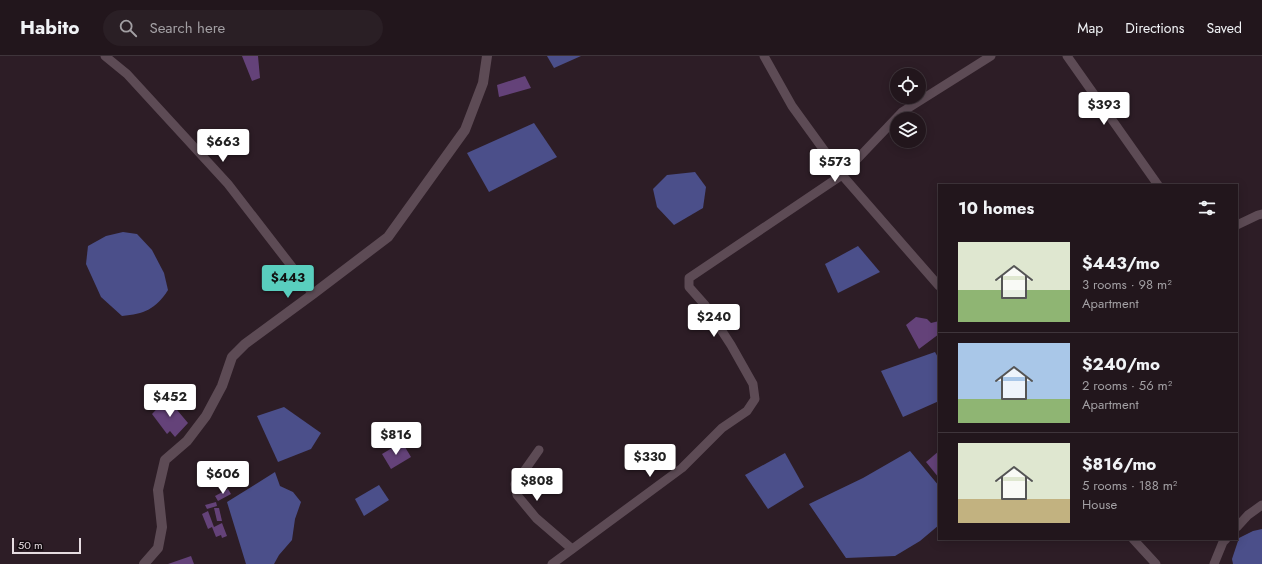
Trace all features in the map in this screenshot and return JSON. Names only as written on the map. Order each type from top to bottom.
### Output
[{"type":"street","points":[[105,56],[127,74],[228,184],[313,294]]},
{"type":"street","points":[[144,564],[158,548],[162,527],[158,490],[165,460],[187,441],[206,416],[222,386],[232,357],[245,344],[388,237],[465,130],[483,83],[487,56]]},
{"type":"street","points":[[764,56],[792,106],[842,175],[938,285]]},
{"type":"street","points":[[552,564],[682,468],[722,428],[747,412],[756,399],[753,384],[706,305],[689,287],[689,278],[842,175],[902,112],[992,56]]},
{"type":"street","points":[[1066,56],[1157,184]]},
{"type":"street","points":[[1238,225],[1262,214]]},
{"type":"street","points":[[539,450],[515,484],[517,495],[536,518],[572,549]]},
{"type":"street","points":[[1238,526],[1248,514],[1262,505]]},
{"type":"street","points":[[1134,540],[1156,564]]},
{"type":"street","points":[[1214,564],[1225,540]]},
{"type":"water","points":[[547,56],[581,56],[554,68]]},
{"type":"water","points":[[534,123],[557,157],[489,192],[467,153]]},
{"type":"water","points":[[695,172],[706,187],[703,208],[674,225],[657,207],[653,189],[667,175]]},
{"type":"water","points":[[123,232],[137,234],[152,250],[164,273],[168,290],[159,302],[149,309],[137,314],[122,316],[101,297],[86,264],[88,246],[106,236]]},
{"type":"water","points":[[858,246],[880,272],[838,293],[825,264]]},
{"type":"water","points":[[935,352],[938,357],[938,401],[903,417],[881,371]]},
{"type":"water","points":[[284,407],[321,433],[311,449],[278,462],[257,416]]},
{"type":"water","points":[[910,451],[938,485],[938,526],[920,541],[895,556],[846,558],[809,504],[863,478]]},
{"type":"water","points":[[785,453],[804,487],[768,509],[745,475]]},
{"type":"water","points":[[275,472],[280,486],[293,492],[301,502],[295,519],[292,540],[279,555],[274,564],[246,564],[227,502]]},
{"type":"water","points":[[379,485],[389,500],[364,516],[355,499]]},
{"type":"water","points":[[1262,529],[1262,564],[1233,564],[1232,559],[1239,538],[1253,531]]},
{"type":"building","points":[[242,56],[258,56],[260,78],[252,81]]},
{"type":"building","points":[[525,76],[531,88],[499,97],[497,85]]},
{"type":"building","points":[[916,317],[927,319],[931,323],[938,321],[938,335],[919,349],[906,325]]},
{"type":"building","points":[[167,398],[188,423],[175,437],[170,431],[167,434],[152,414]]},
{"type":"building","points":[[402,442],[411,457],[391,469],[382,454]]},
{"type":"building","points":[[938,452],[938,477],[926,462]]},
{"type":"building","points":[[228,489],[231,494],[218,501],[215,496]]},
{"type":"building","points":[[216,502],[217,506],[207,509],[205,505]]},
{"type":"building","points":[[214,508],[219,508],[222,521],[217,521]]},
{"type":"building","points":[[208,511],[214,527],[222,523],[227,536],[222,538],[221,535],[216,537],[212,527],[208,529],[202,514]]},
{"type":"building","points":[[191,556],[194,564],[168,564]]}]
